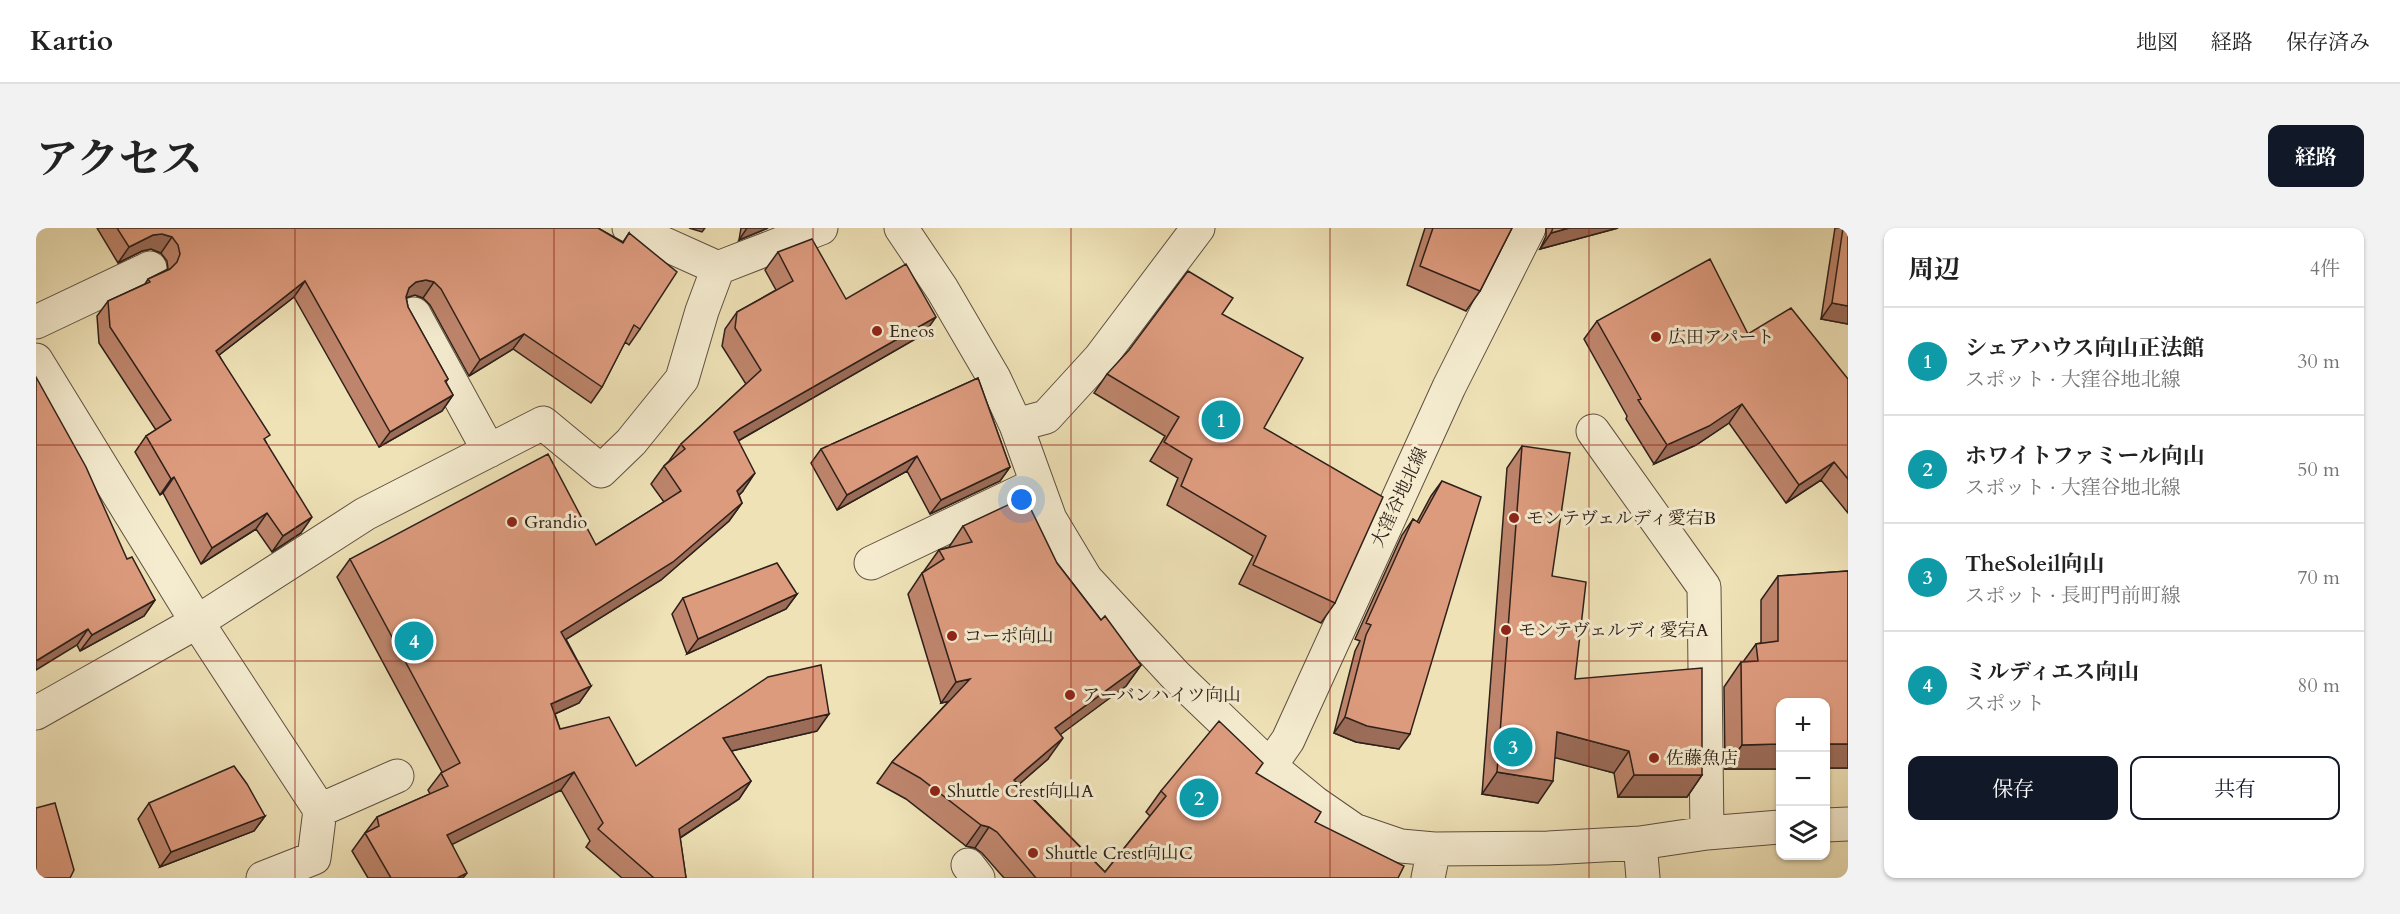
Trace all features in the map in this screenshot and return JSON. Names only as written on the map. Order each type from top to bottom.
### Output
[{"type":"street","points":[[629,228],[718,268],[821,228]]},
{"type":"street","points":[[902,228],[983,358],[1016,425],[1050,519],[1086,579],[1175,675],[1270,766],[1315,803],[1354,830],[1401,846],[1431,864],[1548,849],[1640,843],[1707,833],[1776,827]]},
{"type":"street","points":[[1016,425],[1046,417],[1100,358],[1198,228]]},
{"type":"street","name":"大窪谷地北線","points":[[1270,766],[1288,740],[1449,387],[1529,228]]},
{"type":"street","points":[[36,322],[150,268]]},
{"type":"street","points":[[36,713],[197,622],[364,514],[543,423],[601,471],[631,442],[682,379],[702,311],[718,268]]},
{"type":"street","points":[[414,314],[489,451]]},
{"type":"street","points":[[36,360],[197,622],[320,810],[314,858],[263,878]]},
{"type":"street","points":[[1593,431],[1704,586],[1707,833]]},
{"type":"street","points":[[871,563],[1037,484]]},
{"type":"street","points":[[320,810],[397,776]]},
{"type":"street","points":[[1830,825],[1848,824]]},
{"type":"street","points":[[1640,843],[1642,878]]},
{"type":"building","points":[[117,228],[598,228],[623,243],[629,233],[677,272],[640,329],[634,325],[602,387],[524,334],[480,360],[441,289],[434,282],[426,280],[416,282],[409,288],[406,297],[408,307],[448,379],[445,381],[453,395],[390,432],[305,281],[216,351],[270,435],[264,439],[312,517],[283,536],[267,513],[212,548],[174,477],[171,479],[146,436],[171,420],[110,327],[108,301],[150,282],[148,279],[170,269],[177,262],[180,254],[178,245],[172,237],[162,234],[153,235],[129,247]]},
{"type":"building","points":[[1433,228],[1512,228],[1480,291],[1420,266]]},
{"type":"building","points":[[1553,228],[1569,228],[1551,233]]},
{"type":"building","points":[[1843,228],[1848,228],[1848,306],[1832,303]]},
{"type":"building","points":[[812,239],[846,299],[906,264],[936,317],[734,432],[755,473],[737,491],[742,503],[673,562],[561,632],[591,686],[551,704],[560,729],[609,717],[636,766],[768,677],[821,665],[829,714],[723,738],[751,781],[679,829],[686,878],[654,878],[598,829],[603,823],[574,772],[447,835],[467,873],[457,878],[391,878],[365,833],[379,826],[377,817],[448,786],[441,773],[460,763],[350,559],[548,454],[596,545],[681,491],[664,466],[685,449],[681,444],[761,370],[735,328],[737,312],[793,281],[778,252]]},
{"type":"building","points":[[1710,259],[1748,334],[1791,308],[1848,379],[1848,479],[1834,462],[1799,485],[1742,404],[1709,426],[1667,445],[1638,400],[1641,399],[1597,321]]},
{"type":"building","points":[[1188,271],[1233,298],[1222,314],[1303,358],[1264,428],[1383,497],[1335,603],[1253,565],[1266,536],[1181,486],[1192,459],[1164,442],[1179,417],[1107,374],[1129,350]]},
{"type":"building","points":[[36,377],[86,467],[127,559],[132,557],[155,600],[92,635],[88,629],[36,661]]},
{"type":"building","points":[[978,378],[1010,467],[941,500],[917,456],[847,495],[821,449]]},
{"type":"building","points":[[1522,446],[1570,453],[1552,576],[1586,582],[1575,679],[1702,668],[1702,775],[1634,775],[1629,751],[1557,732],[1553,781],[1497,772]]},
{"type":"building","points":[[1442,481],[1481,497],[1410,734],[1367,726],[1345,717],[1366,635],[1371,625],[1366,623],[1413,519],[1419,523]]},
{"type":"building","points":[[1025,497],[1057,563],[1101,620],[1105,616],[1141,665],[1055,728],[1063,738],[1014,780],[1105,872],[1166,796],[1161,791],[1219,721],[1263,763],[1256,773],[1321,812],[1315,822],[1404,866],[1398,878],[1036,878],[997,832],[981,825],[920,778],[892,762],[970,679],[956,682],[922,573],[944,559],[939,550],[972,542],[963,526]]},
{"type":"building","points":[[777,563],[797,594],[698,639],[683,598]]},
{"type":"building","points":[[1848,571],[1848,744],[1830,744],[1830,698],[1776,698],[1776,744],[1742,745],[1741,662],[1758,661],[1756,644],[1778,641],[1778,576]]},
{"type":"building","points":[[234,766],[265,816],[171,852],[149,803]]},
{"type":"building","points":[[55,803],[74,870],[70,878],[36,878],[36,808]]},
{"type":"place","name":"Eneos","points":[[877,331]]},
{"type":"place","name":"広田アパート","points":[[1656,337]]},
{"type":"place","name":"シェアハウス向山正法館","points":[[1221,420]]},
{"type":"place","name":"モンテヴェルディ愛宕B","points":[[1514,518]]},
{"type":"place","name":"Grandio","points":[[512,522]]},
{"type":"place","name":"モンテヴェルディ愛宕A","points":[[1506,630]]},
{"type":"place","name":"コーポ向山","points":[[952,636]]},
{"type":"place","name":"ミルディエス向山","points":[[414,641]]},
{"type":"place","name":"アーバンハイツ向山","points":[[1070,695]]},
{"type":"place","name":"TheSoleil向山","points":[[1513,747]]},
{"type":"place","name":"佐藤魚店","points":[[1654,758]]},
{"type":"place","name":"Shuttle Crest向山A","points":[[935,791]]},
{"type":"place","name":"ホワイトファミール向山","points":[[1199,798]]},
{"type":"place","name":"Shuttle Crest向山C","points":[[1033,853]]}]
